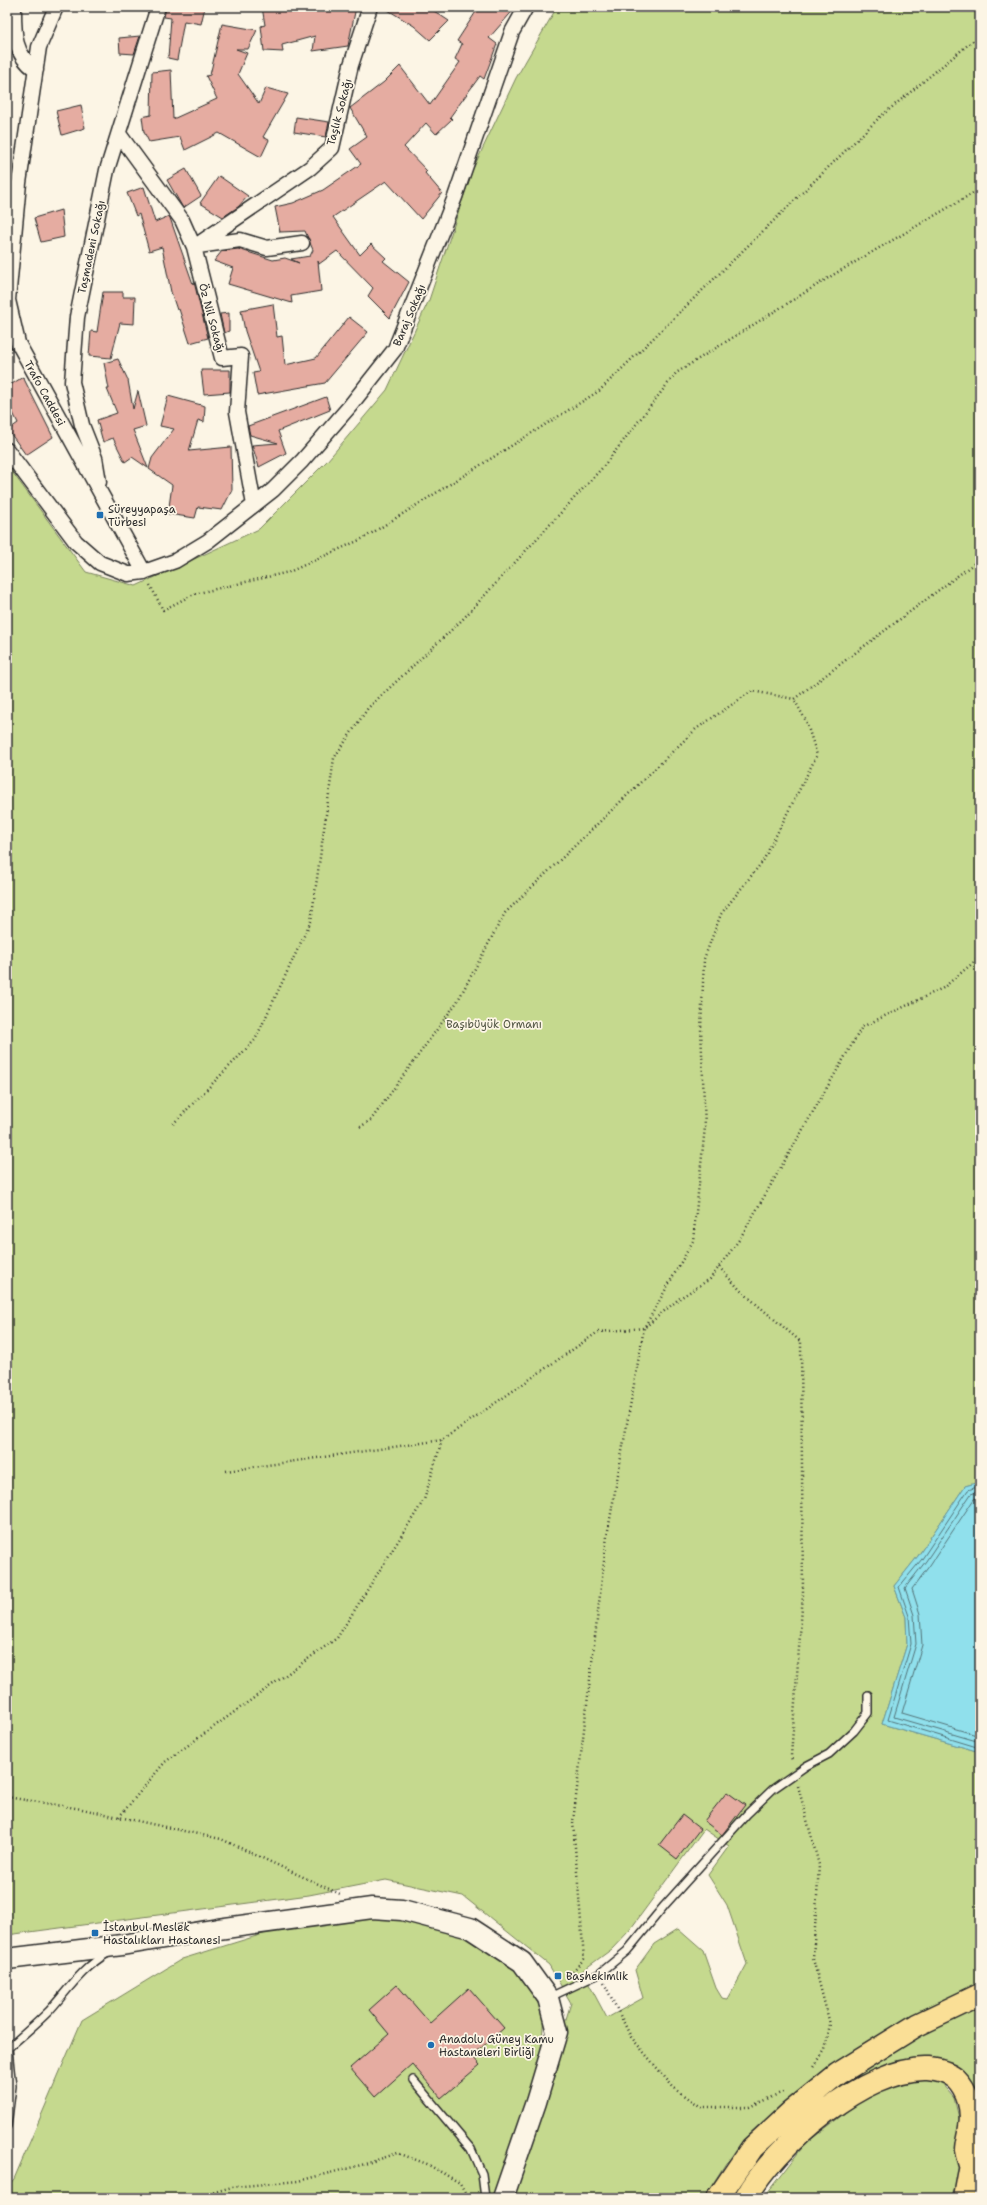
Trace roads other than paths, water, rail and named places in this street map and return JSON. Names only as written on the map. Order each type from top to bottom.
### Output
[{"type":"highway","points":[[718,2198],[752,2148],[790,2113],[838,2074],[917,2025],[980,1995]]},
{"type":"highway","points":[[746,2198],[755,2181],[784,2149],[823,2114],[860,2088],[892,2074],[919,2069],[940,2070],[956,2078],[969,2098],[971,2124],[966,2150],[971,2168]]},
{"type":"highway","points":[[965,2198],[980,2122]]},
{"type":"main road","points":[[7,1959],[122,1945],[218,1929],[372,1908],[402,1910],[470,1928],[522,1962],[548,1998],[557,2032],[536,2102],[503,2198]]},
{"type":"street","points":[[14,7],[14,30],[18,48],[22,59],[36,70]]},
{"type":"street","name":"Trafo Caddesi","points":[[56,7],[39,47],[19,183],[8,300],[18,343],[144,572]]},
{"type":"street","name":"Taşmadeni Sokağı","points":[[100,490],[95,458],[82,425],[72,382],[77,317],[107,170],[158,7]]},
{"type":"street","name":"Taşlık Sokağı","points":[[194,247],[310,168],[332,148],[351,65],[370,7]]},
{"type":"street","name":"Baraj Sokağı","points":[[7,450],[82,547],[100,563],[128,574],[144,572],[182,557],[208,541],[254,505],[302,461],[350,406],[395,349],[455,197],[512,32],[526,7]]},
{"type":"street","name":"Öz Nil Sokağı","points":[[119,134],[182,220],[194,247],[222,358],[241,356],[237,412],[254,505]]},
{"type":"street","points":[[194,247],[240,240],[268,248],[302,243]]},
{"type":"lane","points":[[548,1998],[599,1974],[627,1951],[664,1906],[746,1814],[773,1789],[829,1754],[854,1731],[868,1713],[868,1695]]},
{"type":"lane","points":[[7,2126],[12,2086],[7,2046],[48,2011],[90,1966],[104,1955],[122,1945]]},
{"type":"lane","points":[[413,2080],[471,2149],[482,2174],[485,2198]]},
{"type":"water","points":[[980,1482],[980,1752],[882,1724],[907,1644],[906,1617],[894,1586],[918,1556],[965,1486]]},
{"type":"place","name":"Süreyyapaşa Türbesi","points":[[100,515]]},
{"type":"place","name":"İstanbul Meslek Hastalıkları Hastanesi","points":[[95,1933]]},
{"type":"place","name":"Başhekimlik","points":[[558,1976]]},
{"type":"place","name":"Anadolu Güney Kamu Hastaneleri Birliği","points":[[431,2045]]},
{"type":"park label","name":"Başıbüyük Ormanı","points":[[494,1024]]}]
